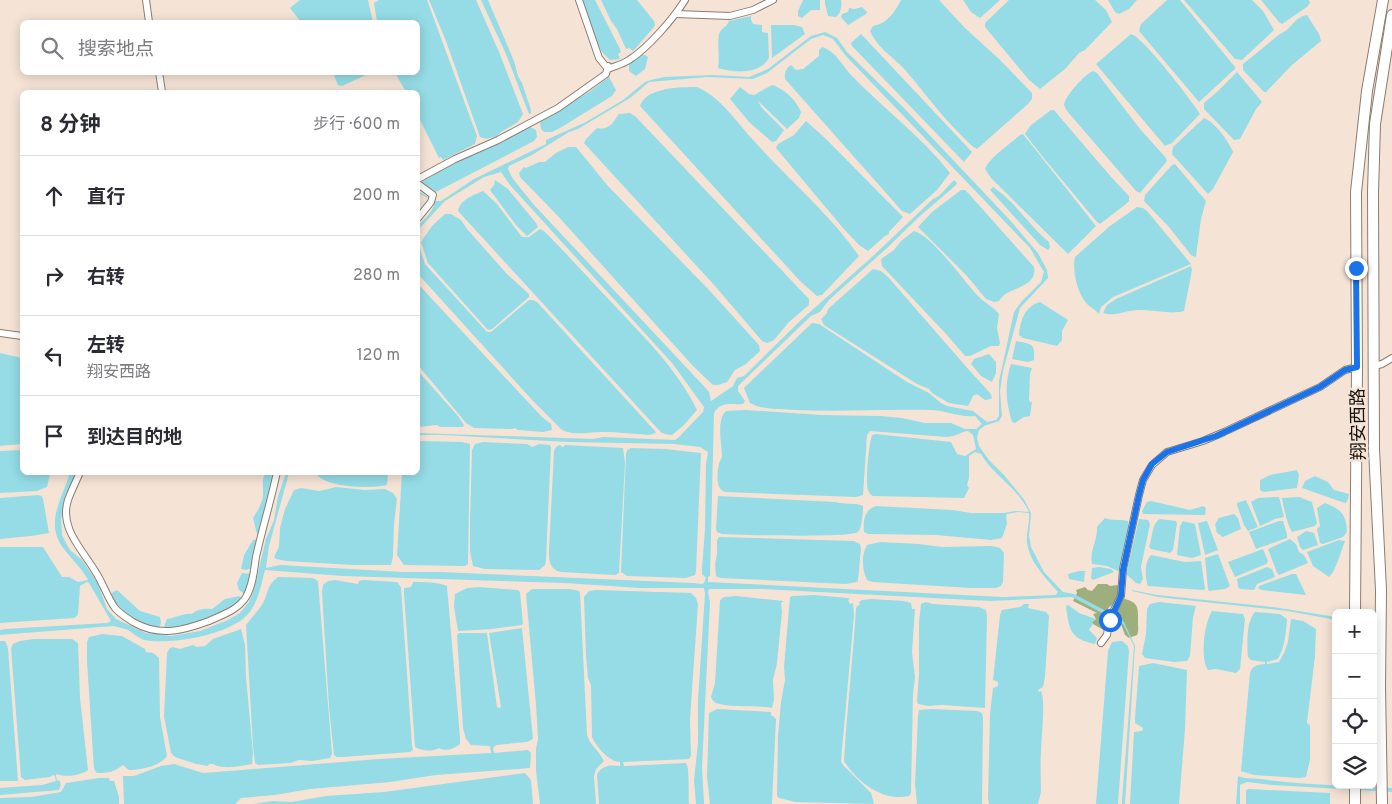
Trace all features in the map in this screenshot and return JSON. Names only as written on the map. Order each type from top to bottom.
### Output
[{"type":"main road","name":"翔安西路","points":[[1354,609],[1357,367],[1356,192],[1367,91],[1383,0]]},
{"type":"main road","points":[[1380,11],[1382,17],[1387,19],[1392,15]]},
{"type":"main road","name":"翔安西路","points":[[1382,804],[1381,590],[1374,449],[1373,192],[1376,124],[1392,15]]},
{"type":"main road","points":[[1355,789],[1356,804]]},
{"type":"street","points":[[146,0],[149,20]]},
{"type":"street","points":[[578,0],[599,58],[608,68]]},
{"type":"street","points":[[608,68],[628,61],[639,53],[676,14],[685,0]]},
{"type":"street","points":[[676,14],[730,16],[754,10],[773,0]]},
{"type":"street","points":[[420,178],[558,108],[600,79],[606,74],[608,68]]},
{"type":"street","points":[[159,75],[162,90]]},
{"type":"street","points":[[420,185],[431,193],[432,200],[420,215]]},
{"type":"street","points":[[0,333],[20,336]]},
{"type":"street","points":[[1374,366],[1392,358]]},
{"type":"street","points":[[1101,643],[1107,635],[1112,613],[1121,596],[1123,570],[1143,480],[1152,464],[1167,452],[1216,436],[1320,387],[1345,370],[1357,367]]},
{"type":"street","points":[[79,475],[68,500],[67,524],[71,535],[90,563],[117,610],[125,617],[147,629],[175,631],[193,627],[232,611],[240,606],[247,596],[251,587],[277,475]]},
{"type":"green space","points":[[1098,584],[1118,585],[1120,589],[1116,602],[1108,608],[1110,612],[1107,632],[1093,624],[1092,622],[1096,619],[1093,614],[1097,613],[1073,601],[1077,593],[1076,590],[1085,587],[1092,591]]},
{"type":"green space","points":[[1124,599],[1133,602],[1138,610],[1138,634],[1129,638],[1125,635],[1121,624],[1112,620]]},
{"type":"water","points":[[300,0],[368,0],[373,20],[299,20],[290,8]]},
{"type":"water","points":[[379,0],[427,0],[477,136],[475,144],[443,160],[441,157],[439,158],[420,120],[420,90],[405,90],[396,75],[420,75],[420,20],[377,20],[374,3]]},
{"type":"water","points":[[429,0],[476,0],[523,114],[518,122],[497,136],[486,139],[480,137],[446,41]]},
{"type":"water","points":[[481,0],[488,0],[514,61],[531,110],[529,114],[506,54]]},
{"type":"water","points":[[581,0],[595,0],[619,47],[621,52],[618,54],[620,59],[610,60],[601,51]]},
{"type":"water","points":[[601,0],[637,0],[654,21],[655,26],[633,51],[629,48],[626,49]]},
{"type":"water","points":[[803,0],[820,0],[820,10],[811,10],[802,18],[798,16]]},
{"type":"water","points":[[825,0],[841,0],[841,9],[836,17],[828,16]]},
{"type":"water","points":[[901,0],[939,0],[1032,93],[1032,99],[1028,104],[977,149],[947,120],[902,66],[873,37],[870,31],[873,26],[882,23],[890,17]]},
{"type":"water","points":[[963,0],[1000,0],[980,18],[971,12]]},
{"type":"water","points":[[1009,0],[1095,0],[1106,10],[1112,22],[1065,69],[1040,89],[1029,80],[985,27],[985,23]]},
{"type":"water","points":[[1108,0],[1137,0],[1129,9],[1119,14],[1115,12]]},
{"type":"water","points":[[1167,0],[1180,0],[1235,67],[1199,102],[1139,31],[1141,24]]},
{"type":"water","points":[[1184,0],[1252,0],[1263,11],[1274,30],[1242,60],[1235,59]]},
{"type":"water","points":[[1261,0],[1309,0],[1310,3],[1282,24]]},
{"type":"water","points":[[862,7],[867,12],[866,14],[848,25],[841,17],[842,14],[848,12],[849,8]]},
{"type":"water","points":[[1307,15],[1319,34],[1321,41],[1264,92],[1243,70],[1243,64],[1287,30],[1299,18]]},
{"type":"water","points":[[751,16],[753,24],[762,25],[762,32],[768,33],[769,58],[765,64],[753,70],[739,72],[718,68],[718,38],[720,32],[729,21]]},
{"type":"water","points":[[771,25],[802,27],[805,34],[772,58]]},
{"type":"water","points":[[825,32],[837,38],[847,52],[903,107],[1009,219],[1038,253],[1047,270],[1048,278],[1020,308],[1003,371],[1000,391],[1002,416],[999,421],[984,426],[979,430],[977,438],[979,446],[989,460],[1025,501],[1031,513],[1029,536],[1031,547],[1044,572],[1063,592],[1074,594],[1124,622],[1135,646],[1125,804],[1122,804],[1122,800],[1134,646],[1123,624],[1072,597],[990,601],[762,589],[709,589],[710,602],[702,768],[704,804],[696,804],[694,780],[698,743],[698,700],[704,588],[640,588],[564,583],[343,576],[265,570],[257,598],[249,613],[229,627],[200,637],[169,641],[144,640],[128,630],[113,626],[0,635],[0,630],[5,629],[107,623],[111,621],[87,582],[80,586],[78,615],[74,618],[0,623],[0,547],[43,547],[62,577],[69,577],[78,582],[88,580],[58,540],[55,530],[56,511],[69,475],[75,475],[67,493],[61,519],[62,535],[70,550],[82,560],[98,584],[107,609],[116,619],[146,633],[171,636],[200,631],[240,613],[249,602],[254,589],[266,539],[274,520],[278,496],[285,475],[288,475],[269,546],[266,568],[280,565],[403,572],[704,583],[706,578],[702,574],[702,569],[708,452],[700,447],[674,444],[568,442],[420,435],[420,433],[675,440],[703,412],[704,407],[672,363],[510,185],[501,172],[484,177],[445,201],[420,228],[420,224],[431,211],[434,201],[420,194],[420,192],[435,201],[441,201],[474,179],[546,144],[546,140],[586,122],[623,100],[645,82],[664,77],[713,75],[749,77],[768,69],[811,36]],"holes":[[[823,35],[833,39],[846,56],[1030,248],[1044,272],[1041,282],[1014,312],[999,381],[999,416],[996,420],[987,422],[973,411],[941,403],[929,393],[907,382],[819,324],[812,323],[744,388],[750,403],[766,408],[795,410],[936,410],[964,416],[975,416],[982,424],[976,429],[965,429],[951,423],[925,423],[881,416],[822,415],[745,410],[726,411],[720,426],[722,457],[717,476],[718,484],[725,492],[856,497],[863,495],[867,435],[870,431],[946,437],[968,431],[973,435],[976,449],[965,456],[957,454],[951,442],[872,435],[867,471],[869,493],[873,496],[964,498],[969,488],[967,485],[969,478],[969,456],[975,452],[981,454],[992,469],[1019,496],[1029,512],[1015,511],[971,513],[953,510],[876,506],[869,510],[865,516],[864,532],[868,534],[936,535],[991,540],[1002,538],[1007,524],[1007,514],[1029,513],[1028,549],[1039,569],[1058,592],[1056,595],[1002,597],[708,582],[708,577],[710,576],[714,413],[723,405],[743,404],[745,401],[738,391],[738,386],[811,316],[820,312],[829,300],[956,185],[957,183],[954,180],[939,196],[933,199],[872,257],[801,320],[744,376],[737,378],[733,386],[711,401],[709,392],[535,206],[513,179],[508,169],[509,166],[532,155],[630,98],[649,82],[707,77],[753,79],[767,73],[811,39]]]},
{"type":"water","points":[[861,34],[972,152],[964,162],[852,46],[851,43]]},
{"type":"water","points":[[1131,34],[1156,57],[1200,114],[1172,143],[1165,146],[1096,64]]},
{"type":"water","points":[[822,47],[831,52],[852,76],[915,135],[950,173],[937,190],[910,214],[902,211],[785,79],[789,66],[791,65],[796,70],[803,69],[819,56],[819,50]]},
{"type":"water","points":[[642,55],[648,57],[645,69],[636,76],[629,71],[629,64]]},
{"type":"water","points":[[1093,71],[1097,73],[1140,129],[1166,158],[1167,161],[1140,193],[1136,191],[1067,111],[1064,105],[1076,86]]},
{"type":"water","points":[[1237,72],[1262,102],[1256,109],[1240,139],[1234,140],[1204,109],[1204,103]]},
{"type":"water","points":[[334,75],[366,75],[342,86],[338,85]]},
{"type":"water","points":[[609,77],[616,90],[612,96],[552,132],[544,132],[541,129],[540,123],[542,120],[589,92]]},
{"type":"water","points":[[772,85],[790,96],[801,112],[799,118],[787,129],[758,101],[762,108],[784,130],[776,141],[772,142],[750,123],[730,99],[740,87],[749,94],[754,95]]},
{"type":"water","points":[[697,87],[722,104],[748,135],[809,197],[859,256],[822,295],[817,296],[800,281],[640,106],[649,95],[665,89]]},
{"type":"water","points":[[1051,110],[1054,110],[1129,196],[1129,201],[1126,204],[1100,224],[1025,134],[1030,126]]},
{"type":"water","points":[[630,113],[636,117],[809,299],[809,305],[789,322],[774,340],[767,343],[762,341],[715,286],[584,143],[597,128],[608,127],[619,114]]},
{"type":"water","points":[[1204,118],[1217,128],[1233,152],[1213,189],[1208,194],[1172,154],[1173,147]]},
{"type":"water","points":[[806,121],[903,217],[889,234],[868,251],[859,245],[843,228],[776,148],[778,144],[794,135]]},
{"type":"water","points":[[530,127],[536,130],[537,137],[534,141],[436,192],[423,184],[422,182],[451,165]]},
{"type":"water","points":[[1023,134],[1096,226],[1068,254],[991,178],[985,169],[996,155]]},
{"type":"water","points":[[568,147],[576,147],[608,186],[709,290],[759,345],[760,351],[746,364],[735,370],[727,382],[713,385],[693,366],[557,215],[520,177],[519,173],[524,167],[545,162],[556,153]]},
{"type":"water","points":[[1175,164],[1206,201],[1195,257],[1191,255],[1169,227],[1144,201],[1145,195]]},
{"type":"water","points":[[495,180],[508,189],[536,223],[538,227],[527,236],[516,225],[490,190]]},
{"type":"water","points":[[993,187],[1008,199],[1049,242],[1050,247],[1048,250],[1040,245],[990,190]]},
{"type":"water","points":[[961,190],[965,190],[969,194],[1034,267],[1034,274],[1027,283],[1008,292],[999,301],[994,302],[986,299],[967,276],[918,227],[932,212]]},
{"type":"water","points":[[483,191],[497,204],[522,237],[529,237],[540,229],[544,231],[636,328],[670,367],[697,410],[672,435],[662,433],[657,428],[458,211],[464,201]]},
{"type":"water","points":[[1137,207],[1147,211],[1191,264],[1113,297],[1101,307],[1099,314],[1087,304],[1080,294],[1075,275],[1075,257],[1110,226]]},
{"type":"water","points":[[445,214],[451,214],[461,220],[507,274],[529,294],[529,297],[492,329],[487,329],[428,263],[421,242],[432,226]]},
{"type":"water","points":[[914,231],[930,241],[979,297],[999,314],[997,328],[999,346],[991,346],[970,356],[965,356],[882,266],[881,259],[894,250],[901,241]]},
{"type":"water","points":[[420,249],[425,264],[487,332],[491,332],[529,300],[537,302],[656,433],[649,435],[610,432],[571,433],[561,429],[533,401],[420,276]]},
{"type":"water","points":[[1191,266],[1192,270],[1184,311],[1134,310],[1112,314],[1103,313],[1107,305],[1116,299]]},
{"type":"water","points":[[873,269],[881,271],[888,277],[990,393],[991,399],[985,400],[977,394],[973,396],[968,406],[949,403],[824,325],[821,319],[828,309]]},
{"type":"water","points":[[420,286],[542,417],[551,424],[552,430],[543,432],[518,430],[515,428],[474,428],[466,423],[420,367]]},
{"type":"water","points":[[1040,302],[1068,320],[1062,331],[1062,340],[1057,346],[1023,338],[1019,335],[1024,315],[1031,307]]},
{"type":"water","points":[[1016,341],[1032,346],[1034,360],[1028,362],[1012,359]]},
{"type":"water","points":[[0,353],[20,358],[20,444],[0,446]]},
{"type":"water","points":[[989,354],[996,362],[996,373],[992,382],[981,376],[971,364],[974,359]]},
{"type":"water","points":[[1011,364],[1032,368],[1030,374],[1029,400],[1032,402],[1030,416],[1024,417],[1015,423],[1012,422],[1008,407],[1007,393],[1007,379]]},
{"type":"water","points":[[420,373],[464,425],[463,427],[440,427],[437,425],[420,427]]},
{"type":"water","points":[[420,441],[462,442],[470,444],[468,564],[465,566],[404,565],[397,555],[402,475],[420,475]]},
{"type":"water","points":[[483,442],[527,444],[532,447],[539,444],[550,445],[551,447],[546,560],[545,565],[539,570],[485,569],[473,566],[470,552],[472,450],[475,444]]},
{"type":"water","points":[[559,445],[563,447],[565,445],[623,448],[625,463],[619,573],[615,575],[561,572],[554,569],[550,564],[554,451]]},
{"type":"water","points":[[631,448],[701,453],[695,575],[686,578],[627,576],[621,572],[626,454],[627,450]]},
{"type":"water","points":[[20,450],[20,475],[50,475],[47,487],[37,491],[0,493],[0,451]]},
{"type":"water","points":[[1297,470],[1299,475],[1297,488],[1263,492],[1260,490],[1260,480],[1270,475]]},
{"type":"water","points":[[264,475],[274,475],[260,533],[257,534],[253,518],[263,499]]},
{"type":"water","points":[[317,475],[388,475],[387,485],[370,487],[348,486],[328,482]]},
{"type":"water","points":[[1315,476],[1328,482],[1334,490],[1349,494],[1346,503],[1302,488],[1305,481]]},
{"type":"water","points":[[336,487],[365,490],[385,489],[393,493],[397,499],[391,565],[286,561],[274,557],[279,547],[280,528],[285,509],[294,490],[301,488],[320,491]]},
{"type":"water","points":[[42,496],[43,499],[49,533],[0,539],[0,498]]},
{"type":"water","points":[[718,496],[856,504],[863,506],[861,524],[858,532],[851,534],[793,536],[722,534],[717,532],[716,529]]},
{"type":"water","points":[[1279,497],[1284,517],[1260,526],[1251,502],[1258,498]]},
{"type":"water","points":[[1299,497],[1312,502],[1317,523],[1315,526],[1292,532],[1282,498]]},
{"type":"water","points":[[1246,500],[1258,527],[1248,531],[1237,505],[1237,503]]},
{"type":"water","points":[[1151,501],[1190,510],[1203,506],[1206,508],[1205,515],[1143,514],[1142,511],[1147,502]]},
{"type":"water","points":[[1325,503],[1342,513],[1346,521],[1347,532],[1343,537],[1323,544],[1320,543],[1317,529],[1320,526],[1317,508]]},
{"type":"water","points":[[1234,514],[1238,518],[1241,529],[1223,537],[1217,533],[1215,524],[1219,518]]},
{"type":"water","points":[[1105,518],[1128,521],[1127,546],[1120,570],[1118,571],[1107,566],[1092,564],[1091,559],[1097,527]]},
{"type":"water","points":[[1139,519],[1148,520],[1150,524],[1141,567],[1143,579],[1140,584],[1136,583],[1126,574]]},
{"type":"water","points":[[1160,519],[1176,521],[1177,523],[1173,550],[1170,553],[1149,547],[1155,524]]},
{"type":"water","points":[[1183,521],[1195,524],[1201,555],[1192,558],[1177,555],[1180,526]]},
{"type":"water","points":[[1207,521],[1218,550],[1205,555],[1198,523]]},
{"type":"water","points":[[1283,521],[1287,538],[1256,549],[1249,532]]},
{"type":"water","points":[[1306,531],[1314,533],[1318,545],[1303,550],[1297,537]]},
{"type":"water","points":[[719,537],[854,541],[860,544],[861,549],[858,580],[857,582],[846,584],[720,578],[716,576],[715,564],[717,540]]},
{"type":"water","points":[[258,539],[252,568],[241,569],[244,555],[253,540]]},
{"type":"water","points":[[1290,539],[1296,544],[1299,552],[1304,555],[1308,563],[1279,575],[1268,549]]},
{"type":"water","points":[[1339,540],[1345,541],[1336,566],[1329,577],[1313,566],[1307,552]]},
{"type":"water","points":[[880,542],[942,547],[992,546],[1000,548],[1004,553],[1003,582],[1001,586],[996,588],[971,588],[872,582],[867,580],[864,571],[864,553],[867,545]]},
{"type":"water","points":[[1263,549],[1268,561],[1266,564],[1235,577],[1228,562]]},
{"type":"water","points":[[1218,554],[1230,586],[1225,589],[1209,591],[1205,558]]},
{"type":"water","points":[[1151,555],[1185,562],[1201,561],[1205,589],[1148,586],[1146,570],[1147,562]]},
{"type":"water","points":[[1267,567],[1272,569],[1275,577],[1257,584],[1254,590],[1240,589],[1238,587],[1237,579]]},
{"type":"water","points":[[1092,568],[1111,569],[1114,572],[1093,580],[1091,578]]},
{"type":"water","points":[[1085,571],[1084,582],[1069,579],[1068,574]]},
{"type":"water","points":[[242,573],[250,574],[245,594],[239,590],[237,583]]},
{"type":"water","points":[[1296,574],[1306,595],[1258,588],[1259,586]]},
{"type":"water","points":[[278,577],[313,578],[318,581],[332,754],[330,758],[312,761],[299,760],[290,763],[258,765],[255,763],[253,746],[246,625],[262,605],[274,580]]},
{"type":"water","points":[[335,580],[358,584],[359,581],[363,580],[397,582],[401,587],[413,750],[410,752],[343,757],[334,755],[322,592],[323,585],[328,581]]},
{"type":"water","points":[[413,582],[436,583],[447,586],[460,744],[444,750],[439,748],[427,751],[415,747],[404,594],[404,588],[411,587]]},
{"type":"water","points":[[467,588],[518,590],[520,592],[522,625],[458,631],[454,607],[455,594]]},
{"type":"water","points":[[532,589],[570,589],[580,593],[587,734],[604,761],[596,769],[594,776],[596,804],[540,804],[536,771],[538,739],[536,705],[526,594]]},
{"type":"water","points":[[117,590],[140,611],[160,617],[161,623],[159,628],[145,626],[131,618],[114,601],[111,595]]},
{"type":"water","points":[[589,591],[691,593],[696,598],[698,604],[690,719],[691,756],[689,759],[623,762],[624,766],[686,763],[689,804],[599,804],[597,774],[607,766],[620,766],[620,762],[607,756],[592,737],[591,685],[588,678],[586,655],[584,597]]},
{"type":"water","points":[[1132,591],[1273,607],[1332,616],[1332,619],[1288,611],[1158,597]]},
{"type":"water","points":[[814,595],[848,598],[850,599],[848,600],[850,604],[853,603],[854,615],[841,761],[871,793],[874,804],[796,802],[777,796],[778,736],[785,680],[784,667],[790,597]]},
{"type":"water","points":[[239,596],[243,599],[218,616],[185,626],[166,629],[164,627],[167,619],[192,614],[201,609],[212,609],[225,599]]},
{"type":"water","points":[[736,596],[784,601],[781,603],[782,612],[777,663],[773,680],[774,700],[772,708],[722,705],[715,703],[711,697],[715,683],[720,600],[724,597]]},
{"type":"water","points":[[862,600],[904,601],[911,603],[912,609],[915,609],[912,652],[915,677],[911,793],[909,796],[890,796],[872,789],[849,769],[844,761],[856,608]]},
{"type":"water","points":[[926,602],[979,607],[986,610],[985,708],[918,704],[919,622],[921,604]]},
{"type":"water","points":[[1159,602],[1196,606],[1193,617],[1190,656],[1187,661],[1174,662],[1145,658],[1142,654],[1146,634],[1147,609],[1150,604]]},
{"type":"water","points":[[1024,604],[1029,604],[1028,608],[1046,612],[1049,616],[1045,677],[1043,687],[1038,690],[1039,692],[1041,691],[1043,703],[1041,792],[1038,804],[989,804],[990,714],[993,688],[998,686],[998,682],[993,680],[1000,615],[1002,610],[1020,607]]},
{"type":"water","points":[[1068,605],[1079,613],[1096,619],[1092,622],[1093,624],[1089,630],[1097,638],[1095,644],[1075,636],[1067,614],[1066,606]]},
{"type":"water","points":[[1212,611],[1243,614],[1245,619],[1240,669],[1236,673],[1216,669],[1208,670],[1206,665],[1204,641]]},
{"type":"water","points":[[1255,612],[1280,614],[1287,619],[1285,639],[1278,659],[1267,662],[1267,664],[1279,662],[1284,653],[1288,642],[1291,619],[1303,621],[1316,629],[1315,656],[1307,723],[1310,725],[1310,760],[1306,777],[1254,775],[1241,771],[1250,673],[1252,668],[1265,664],[1265,662],[1251,660],[1248,657],[1247,640],[1249,627]]},
{"type":"water","points":[[522,628],[533,739],[527,742],[496,745],[493,748],[494,753],[528,750],[531,753],[530,768],[436,775],[390,782],[310,789],[241,798],[235,804],[124,804],[123,776],[134,776],[161,766],[174,764],[203,773],[379,759],[491,753],[490,746],[471,745],[466,739],[463,728],[457,635],[459,633],[487,633],[497,707],[499,708],[501,707],[489,633]]},
{"type":"water","points":[[241,629],[245,645],[253,753],[252,764],[232,767],[222,767],[213,764],[208,766],[175,757],[171,753],[164,716],[167,653],[173,647],[180,649],[193,645],[197,647],[205,646],[213,639]]},
{"type":"water","points":[[102,634],[122,636],[159,658],[160,717],[167,756],[155,765],[129,770],[123,765],[114,771],[105,773],[97,773],[94,769],[87,642],[89,637]]},
{"type":"water","points":[[72,639],[78,643],[80,698],[88,770],[73,775],[64,776],[57,774],[57,781],[59,780],[61,784],[59,790],[0,795],[0,788],[42,785],[56,781],[53,775],[25,780],[21,777],[11,648],[13,644],[20,641]]},
{"type":"water","points":[[0,641],[5,641],[8,648],[18,781],[0,781]]},
{"type":"water","points":[[1122,641],[1128,646],[1129,651],[1118,804],[1096,804],[1108,651],[1112,642]]},
{"type":"water","points":[[1153,663],[1187,670],[1185,729],[1179,804],[1130,804],[1134,732],[1142,731],[1143,728],[1135,723],[1139,666]]},
{"type":"water","points":[[717,709],[771,712],[771,716],[776,719],[772,804],[710,804],[707,777],[709,713]]},
{"type":"water","points":[[919,710],[977,711],[982,713],[982,804],[917,804],[915,784],[918,716]]},
{"type":"water","points":[[525,773],[531,780],[533,804],[254,804],[384,792]]},
{"type":"water","points":[[1238,776],[1332,785],[1332,788],[1247,782],[1240,785],[1240,804],[1236,804]]},
{"type":"water","points":[[109,778],[110,781],[114,781],[119,804],[0,804],[0,798],[31,797],[61,792],[66,783]]},
{"type":"water","points":[[1392,788],[1392,792],[1341,789]]},
{"type":"water","points":[[1246,790],[1330,793],[1330,804],[1246,804]]},
{"type":"route","points":[[1110,620],[1121,596],[1123,570],[1143,480],[1152,464],[1167,452],[1216,436],[1320,387],[1345,370],[1357,367],[1356,268]]}]
